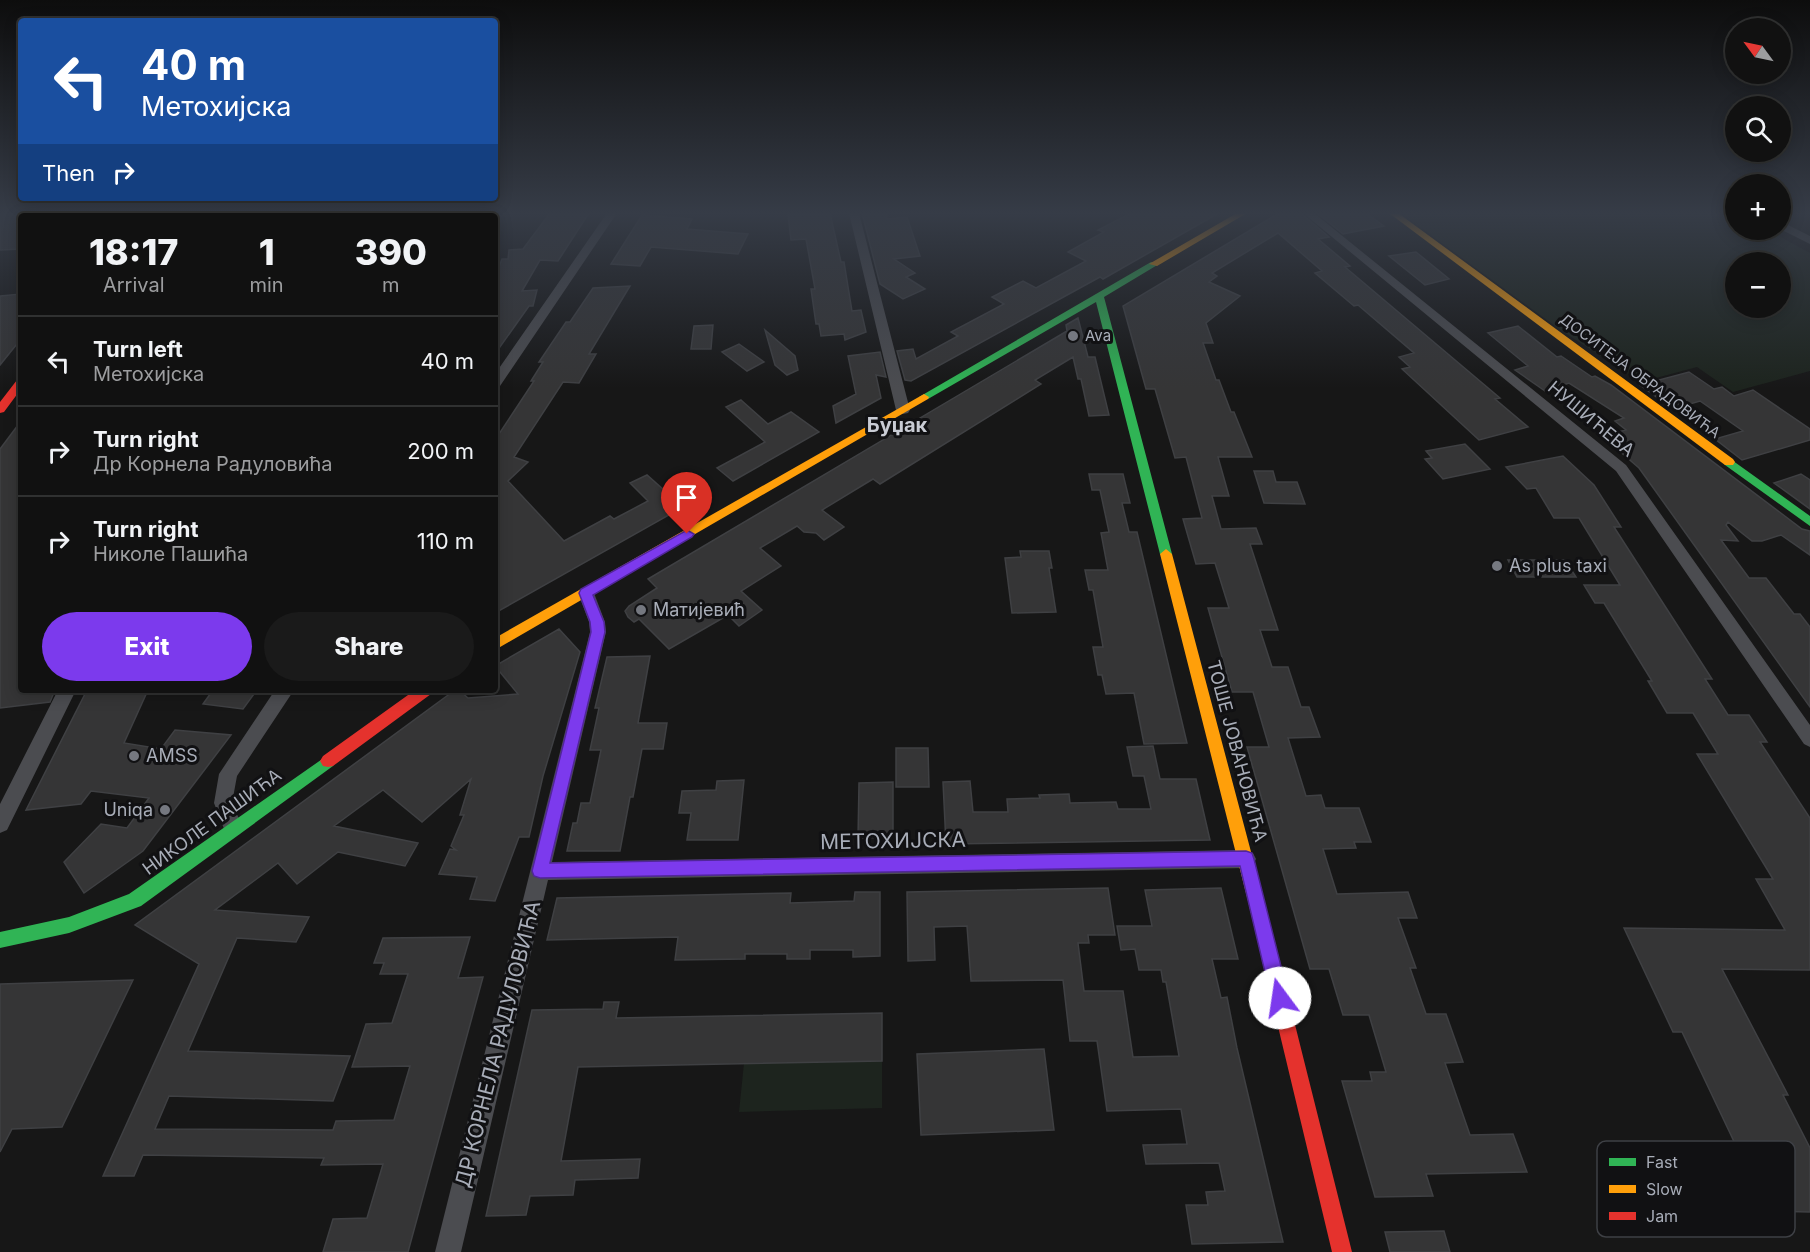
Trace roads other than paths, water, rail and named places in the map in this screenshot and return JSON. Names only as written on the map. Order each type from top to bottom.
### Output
[{"type":"street","points":[[498,379],[572,271]]},
{"type":"street","points":[[869,271],[903,410]]},
{"type":"street","points":[[498,643],[1142,271]]},
{"type":"street","name":"НУШИЋЕВА","points":[[1380,271],[1621,468],[1810,739]]},
{"type":"street","name":"ДОСИТЕЈА ОБРАДОВИЋА","points":[[1472,271],[1810,522]]},
{"type":"street","name":"ТОШЕ ЈОВАНОВИЋА","points":[[1099,296],[1246,859],[1342,1252]]},
{"type":"street","points":[[0,410],[18,386]]},
{"type":"street","name":"ДР КОРНЕЛА РАДУЛОВИЋА","points":[[448,1252],[598,632],[597,622],[586,593]]},
{"type":"street","points":[[0,824],[66,693]]},
{"type":"street","points":[[233,828],[224,803],[228,774],[283,693]]},
{"type":"street","name":"НИКОЛЕ ПАШИЋА","points":[[0,940],[42,933],[84,922],[135,900],[422,693]]},
{"type":"street","name":"МЕТОХИЈСКА","points":[[540,871],[1246,859]]},
{"type":"place","name":"Ava","points":[[1073,336]]},
{"type":"place","name":"As plus taxi","points":[[1497,566]]},
{"type":"place","name":"Матијевић","points":[[641,610]]},
{"type":"place","name":"AMSS","points":[[134,756]]},
{"type":"place","name":"Uniqa","points":[[165,810]]},
{"type":"district","name":"Буџак","points":[[897,425]]}]
